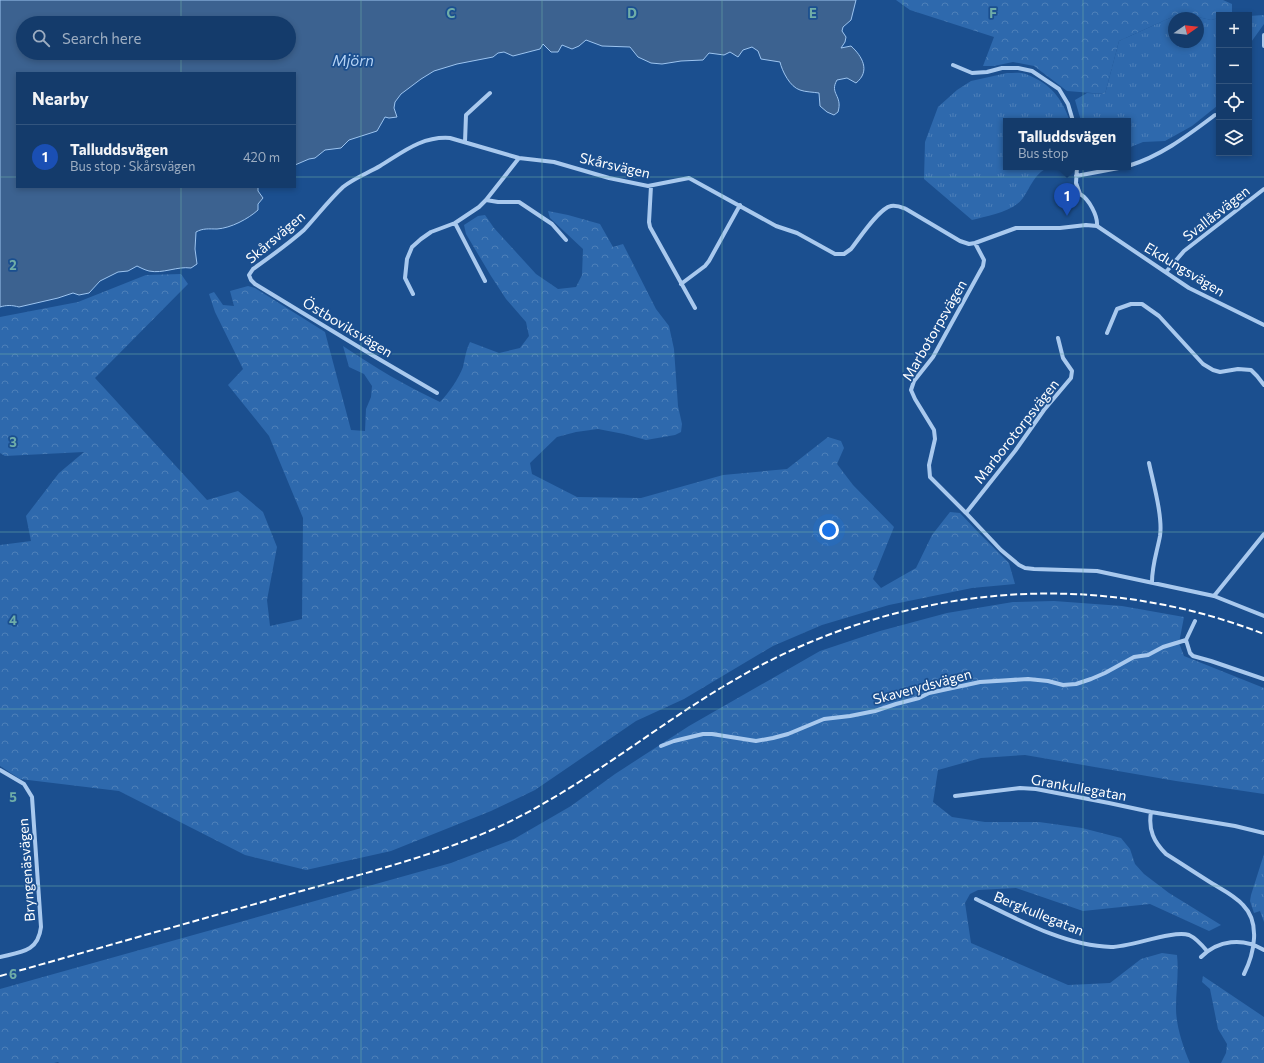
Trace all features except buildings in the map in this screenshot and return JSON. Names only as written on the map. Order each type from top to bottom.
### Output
[{"type":"street","points":[[1264,36],[1264,46]]},
{"type":"street","points":[[953,65],[972,73],[987,72],[1002,68],[1018,68],[1032,71],[1059,89],[1068,104],[1073,118]]},
{"type":"street","points":[[465,142],[466,115],[490,93]]},
{"type":"street","points":[[1131,165],[1168,149],[1215,115]]},
{"type":"street","name":"Skårsvägen","points":[[249,278],[250,272],[253,269],[303,230],[343,188],[353,180],[408,148],[426,140],[442,137],[465,142],[519,158],[554,162],[609,178],[651,186],[689,178],[776,226],[797,233],[830,252],[840,255],[848,252],[880,213],[890,206],[898,206],[906,209],[960,241],[969,244],[975,243]]},
{"type":"street","points":[[413,294],[405,278],[407,259],[412,247],[431,232],[466,217],[486,200],[519,158]]},
{"type":"street","points":[[975,243],[1016,228],[1060,228],[1086,225],[1097,226],[1097,220],[1093,211],[1084,196],[1080,194],[1076,182],[1077,170]]},
{"type":"street","points":[[1076,176],[1108,170]]},
{"type":"street","points":[[651,186],[650,227],[695,308]]},
{"type":"street","name":"Svallåsvägen","points":[[1166,272],[1184,251],[1264,189]]},
{"type":"street","points":[[486,200],[498,202],[519,202],[552,224],[566,240]]},
{"type":"street","points":[[681,284],[705,266],[709,261],[740,206]]},
{"type":"street","points":[[455,222],[485,281]]},
{"type":"street","name":"Ekdungsvägen","points":[[1097,226],[1189,288],[1264,325]]},
{"type":"street","name":"Marbotorpsvägen","points":[[975,243],[984,260],[983,266],[933,357],[914,381],[911,390],[934,430],[935,439],[929,465],[930,477],[1001,550],[1025,568],[1097,571],[1152,582],[1214,596],[1264,616]]},
{"type":"street","name":"Östboviksvägen","points":[[249,278],[255,284],[437,393]]},
{"type":"street","points":[[1107,333],[1117,309],[1131,304],[1142,304],[1159,316],[1203,364],[1220,372],[1238,369],[1251,370],[1264,385]]},
{"type":"street","name":"Marborotorpsvägen","points":[[966,513],[1015,451],[1044,410],[1071,378],[1072,371],[1063,358],[1058,338]]},
{"type":"street","points":[[1149,463],[1156,496],[1160,526],[1160,536],[1152,568],[1152,582]]},
{"type":"street","points":[[1214,596],[1264,534]]},
{"type":"street","points":[[1195,621],[1186,640],[1190,653],[1193,656],[1264,680]]},
{"type":"street","name":"Skaverydsvägen","points":[[661,746],[674,741],[703,734],[756,741],[773,738],[788,734],[815,721],[875,711],[919,698],[929,693],[980,682],[1028,679],[1048,681],[1063,685],[1076,684],[1115,668],[1134,657],[1148,655],[1163,647],[1186,640]]},
{"type":"street","name":"Bryngenäsvägen","points":[[0,770],[24,784],[32,797],[41,928],[40,937],[37,943],[30,948],[0,957]]},
{"type":"street","name":"Grankullegatan","points":[[955,796],[1020,788],[1036,789],[1109,802],[1151,812],[1235,826],[1264,833]]},
{"type":"street","points":[[1151,812],[1150,826],[1152,835],[1166,854],[1243,904],[1250,916],[1254,928],[1253,945],[1249,964],[1244,974]]},
{"type":"street","name":"Bergkullegatan","points":[[976,899],[1049,932],[1089,945],[1112,947],[1181,934],[1194,938],[1207,951]]},
{"type":"street","points":[[1201,957],[1213,947],[1224,943],[1234,942],[1253,945],[1264,950]]},
{"type":"green space","points":[[896,0],[1223,0],[1232,4],[1232,12],[1216,12],[1216,19],[1211,20],[1204,18],[1204,12],[1168,12],[1168,19],[1119,41],[1105,94],[1067,91],[1034,66],[1013,62],[994,66],[983,66],[994,37],[910,10]]},
{"type":"green space","points":[[1264,15],[1264,24],[1252,41],[1252,16]]},
{"type":"green space","points":[[1204,18],[1211,20],[1216,19],[1216,106],[1192,126],[1165,141],[1143,142],[1131,147],[1131,118],[1080,118],[1075,100],[1087,93],[1105,94],[1119,41],[1168,19],[1168,48],[1204,48]]},
{"type":"green space","points":[[1007,73],[1026,74],[1042,82],[1054,92],[1059,98],[1069,118],[1003,118],[1003,170],[1043,170],[1036,177],[1019,203],[999,213],[972,220],[924,179],[925,142],[938,107],[957,90],[971,81]]},
{"type":"green space","points":[[548,211],[600,224],[613,247],[623,244],[656,309],[669,326],[674,349],[678,406],[682,424],[681,432],[675,435],[646,440],[598,429],[576,432],[557,437],[530,463],[532,474],[577,497],[641,498],[723,475],[787,469],[828,437],[841,441],[844,448],[837,464],[853,485],[894,527],[873,579],[881,588],[916,568],[932,535],[950,512],[960,513],[1009,563],[1015,584],[972,588],[889,605],[822,625],[773,646],[684,699],[636,721],[535,790],[491,811],[391,851],[306,870],[245,855],[119,791],[20,779],[0,766],[0,545],[31,541],[26,516],[59,473],[84,452],[5,456],[0,453],[0,317],[78,302],[146,275],[181,274],[188,284],[95,378],[207,500],[238,491],[263,512],[277,547],[267,600],[270,626],[302,619],[303,518],[269,436],[228,385],[243,369],[215,312],[209,294],[214,292],[223,305],[234,306],[230,291],[248,286],[255,288],[325,332],[351,430],[365,431],[366,409],[371,397],[372,386],[364,374],[349,367],[343,346],[390,376],[440,402],[459,376],[470,342],[499,353],[520,348],[529,336],[526,322],[506,299],[491,276],[466,234],[464,225],[478,216],[485,215],[494,228],[536,274],[558,289],[576,287],[582,275],[583,249],[550,218]]},
{"type":"green space","points":[[1054,601],[1122,606],[1184,617],[1179,643],[1184,656],[1264,688],[1264,794],[1176,781],[1025,755],[981,758],[938,770],[933,802],[952,817],[985,822],[1039,822],[1082,828],[1121,838],[1130,849],[1135,864],[1144,874],[1169,893],[1221,925],[1209,931],[1150,904],[1083,911],[1016,888],[978,890],[970,894],[965,903],[971,943],[1068,985],[1110,983],[1141,959],[1162,953],[1177,955],[1178,968],[1176,1015],[1180,1036],[1190,1063],[0,1063],[0,989],[451,863],[514,839],[571,806],[615,774],[689,726],[820,651],[880,631],[947,613],[1013,602]]},
{"type":"green space","points":[[1264,854],[1264,922],[1260,911],[1254,913],[1250,901]]},
{"type":"green space","points":[[1203,976],[1264,1017],[1264,1063],[1221,1063],[1226,1053],[1227,1044],[1218,1029],[1210,989],[1202,982]]},
{"type":"water","name":"Mjörn","points":[[0,0],[856,0],[851,20],[843,27],[842,31],[846,37],[841,48],[851,46],[859,54],[864,69],[861,78],[856,83],[847,78],[837,80],[834,89],[839,106],[838,112],[834,115],[827,112],[820,106],[819,93],[800,90],[793,86],[787,78],[780,62],[761,59],[758,51],[752,47],[743,50],[738,57],[730,52],[724,55],[709,53],[703,60],[662,64],[651,63],[638,57],[630,47],[602,46],[586,40],[579,46],[572,49],[562,45],[558,52],[551,52],[543,44],[540,49],[513,56],[504,52],[498,53],[493,57],[457,64],[434,71],[401,94],[395,102],[394,108],[397,117],[385,117],[377,131],[349,140],[341,148],[325,150],[315,158],[296,165],[296,72],[16,72],[16,188],[258,188],[258,191],[263,198],[258,204],[258,210],[249,217],[228,227],[204,229],[196,232],[195,249],[197,264],[191,268],[154,272],[137,266],[128,271],[118,272],[100,281],[89,293],[79,295],[73,293],[19,307],[0,307]]},
{"type":"railway","points":[[0,976],[388,866],[463,842],[519,817],[549,800],[579,782],[724,686],[787,652],[852,626],[919,608],[988,597],[1057,594],[1127,599],[1196,612],[1264,634]]},
{"type":"place","name":"Talluddsvägen","points":[[1067,216]]}]
